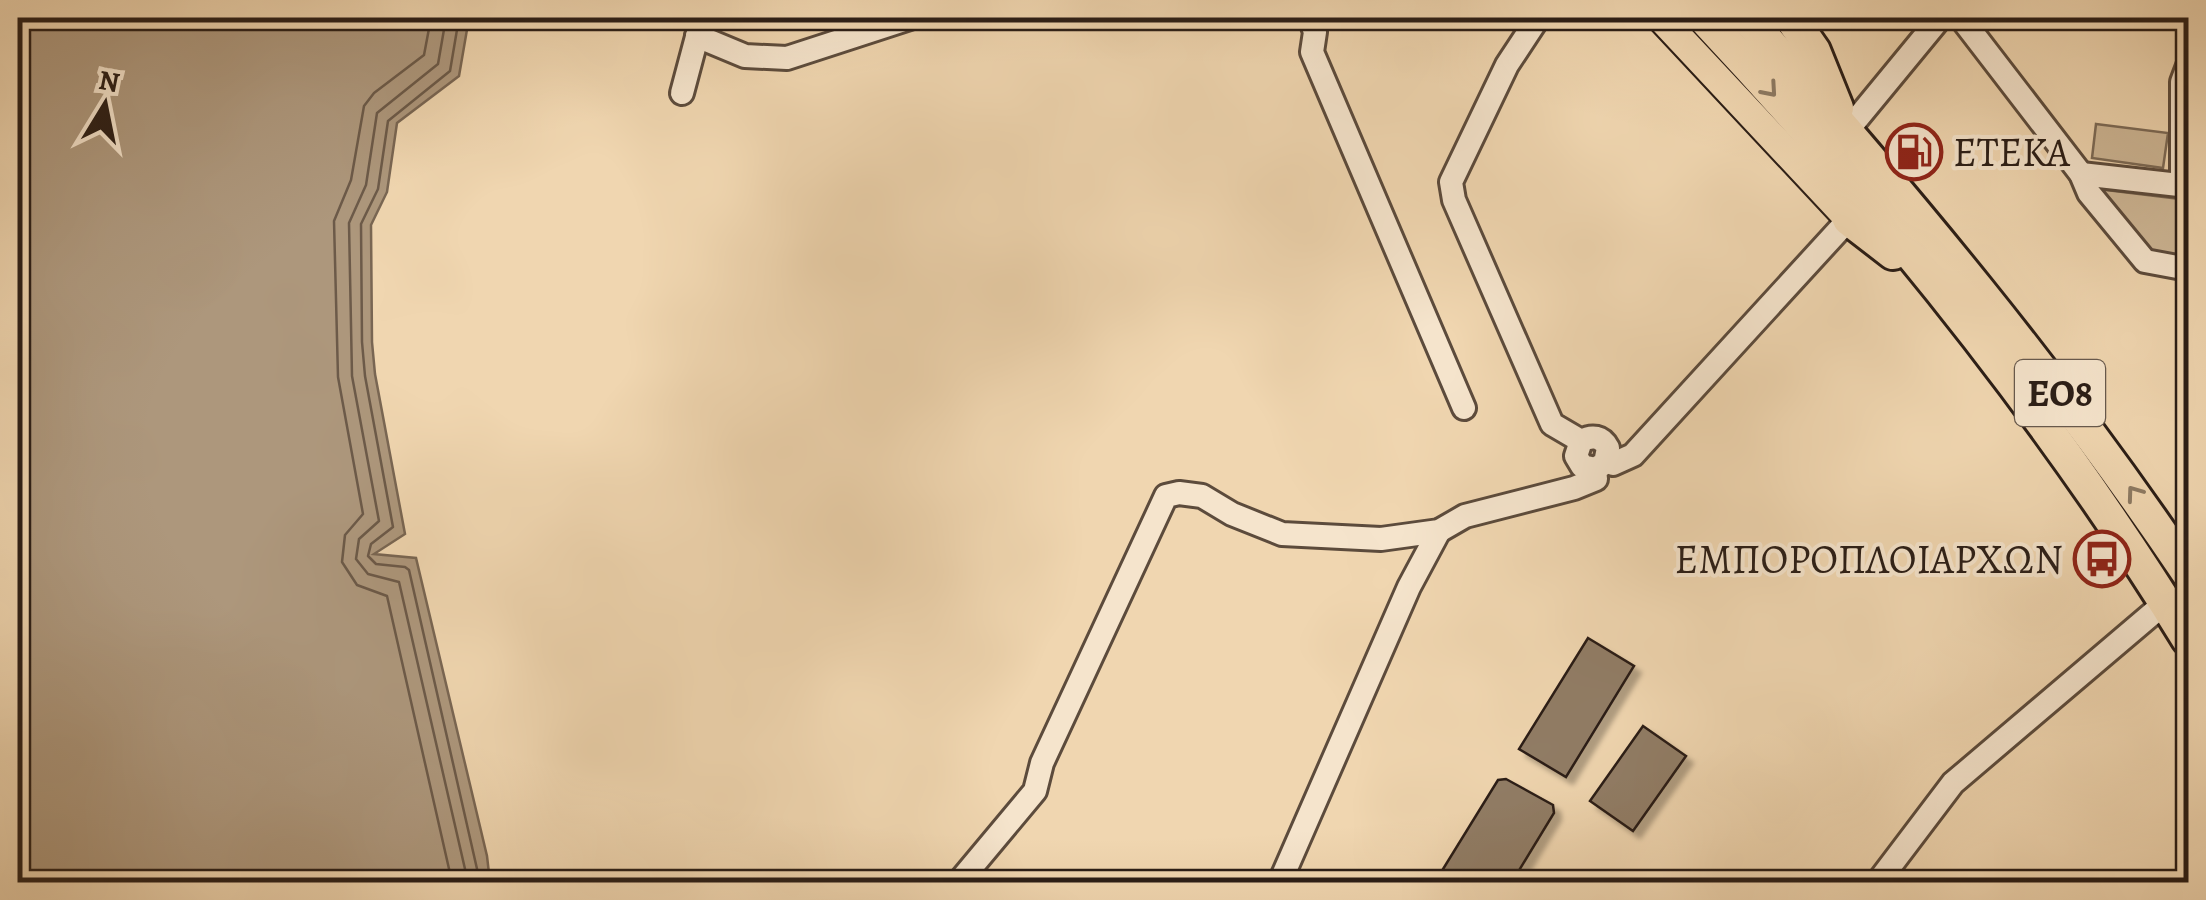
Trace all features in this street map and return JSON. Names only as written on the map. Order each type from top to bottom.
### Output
[{"type":"highway","name":"ΕΟ8","points":[[1704,18],[1886,222],[1943,294],[2052,438],[2188,639]]},
{"type":"highway","name":"ΕΟ8","points":[[1747,18],[1923,220],[2080,419],[2188,574]]},
{"type":"highway","points":[[1791,18],[1814,50],[1846,130]]},
{"type":"highway","points":[[1848,220],[1943,294]]},
{"type":"main road","points":[[1660,18],[1848,220]]},
{"type":"street","points":[[682,93],[700,27],[745,56],[787,58],[910,18]]},
{"type":"street","points":[[1310,18],[1315,32],[1312,52],[1464,408]]},
{"type":"street","points":[[1538,18],[1507,65],[1451,182],[1454,200],[1552,424],[1581,441],[1593,436],[1600,439],[1608,448],[1605,467]]},
{"type":"street","points":[[1846,130],[1940,18]]},
{"type":"street","points":[[1961,18],[2081,174],[2089,193],[2145,262],[2188,269]]},
{"type":"street","points":[[2081,174],[2185,186],[2182,82],[2188,66]]},
{"type":"street","points":[[959,882],[1034,791],[1042,763],[1166,496],[1202,496],[1232,514],[1282,534],[1381,540],[1439,530],[1465,516],[1574,488],[1605,467],[1633,456],[1848,220]]},
{"type":"street","points":[[1280,882],[1402,602],[1439,530]]},
{"type":"street","points":[[1878,882],[1953,782],[2166,602]]},
{"type":"shaded area","points":[[2096,124],[2168,133],[2163,168],[2092,158]]},
{"type":"shaded area","points":[[2098,189],[2188,200],[2188,252],[2184,259],[2148,253]]},
{"type":"water","points":[[18,18],[469,18],[459,76],[397,123],[387,192],[371,225],[375,374],[405,534],[374,554],[416,558],[490,882],[18,882]]},
{"type":"building","points":[[1588,638],[1634,666],[1566,777],[1519,749]]},
{"type":"building","points":[[1643,726],[1686,756],[1633,831],[1590,801]]},
{"type":"building","points":[[1506,779],[1553,805],[1554,813],[1512,882],[1435,882],[1498,780]]},
{"type":"place","name":"ΕΤΕΚΑ","points":[[1914,152]]},
{"type":"place","name":"ΕΜΠΟΡΟΠΛΟΙΑΡΧΩΝ","points":[[2102,559]]}]
